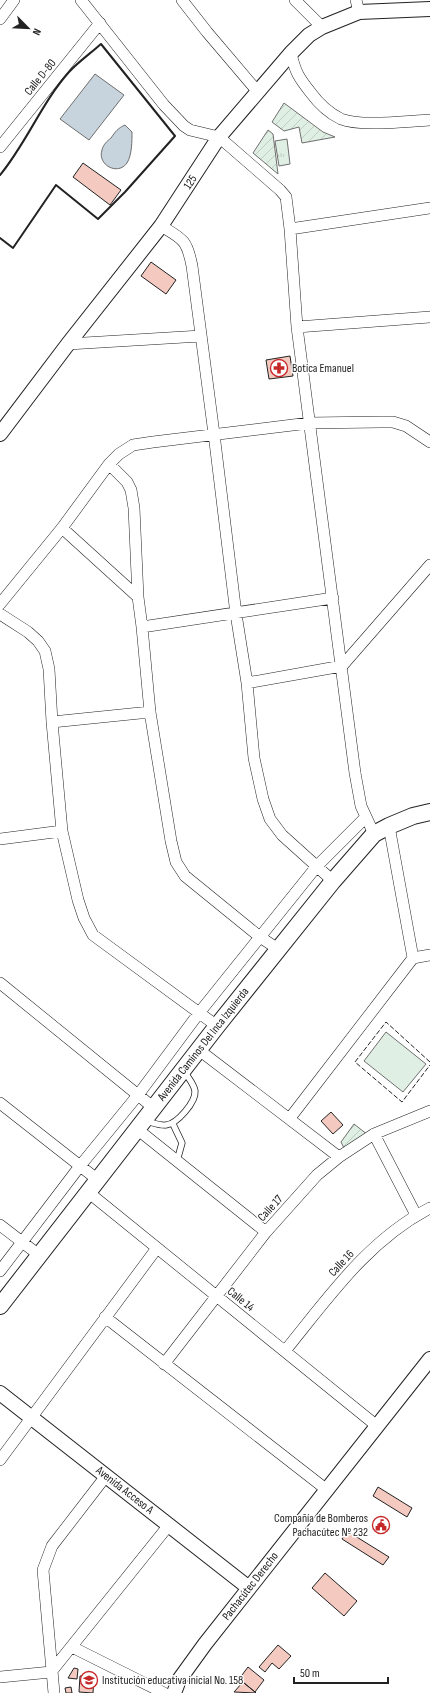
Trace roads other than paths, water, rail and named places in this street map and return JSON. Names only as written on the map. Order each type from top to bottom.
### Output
[{"type":"main road","name":"Avenida Caminos Del Inca Izquierda","points":[[0,1306],[217,1026],[333,881],[374,834],[413,816],[430,812]]},
{"type":"street","points":[[0,18],[14,0]]},
{"type":"street","points":[[81,0],[164,105],[184,126],[190,130],[218,137],[280,190],[286,198],[290,229],[297,327],[356,779],[361,806],[374,834]]},
{"type":"street","points":[[182,0],[258,92]]},
{"type":"street","points":[[295,0],[322,27]]},
{"type":"street","name":"125","points":[[0,434],[68,344],[161,226],[218,137],[291,53],[309,35],[358,6],[430,9]]},
{"type":"street","name":"Calle D-80","points":[[0,147],[100,23]]},
{"type":"street","points":[[291,53],[294,70],[306,87],[322,107],[342,119],[361,123],[430,120]]},
{"type":"street","points":[[290,229],[430,208]]},
{"type":"street","points":[[161,226],[180,237],[189,250],[214,434],[236,614],[247,684],[254,758],[270,819],[282,834],[333,881]]},
{"type":"street","points":[[297,327],[430,317]]},
{"type":"street","points":[[68,344],[201,336]]},
{"type":"street","points":[[0,604],[62,528],[109,464],[119,454],[133,445],[309,423],[393,422],[406,426],[430,442]]},
{"type":"street","points":[[109,464],[127,482],[131,490],[134,508],[138,597],[150,712],[171,841],[176,862],[185,876],[260,937],[278,949]]},
{"type":"street","points":[[62,528],[138,597]]},
{"type":"street","points":[[247,684],[342,666],[430,565]]},
{"type":"street","points":[[142,627],[236,614],[333,598]]},
{"type":"street","points":[[0,614],[28,632],[38,641],[45,651],[49,668],[52,722],[62,831],[78,900],[84,918],[93,935],[217,1026]]},
{"type":"street","points":[[52,722],[150,712]]},
{"type":"street","points":[[0,1271],[80,1166],[138,1095],[199,1013],[317,866],[366,817]]},
{"type":"street","points":[[389,826],[413,958]]},
{"type":"street","points":[[0,839],[62,831]]},
{"type":"street","points":[[290,1118],[413,958],[430,955]]},
{"type":"street","points":[[0,983],[154,1108]]},
{"type":"street","points":[[199,1050],[290,1118],[339,1157]]},
{"type":"street","name":"Calle 14","points":[[0,1102],[80,1166],[93,1186],[157,1248],[377,1426]]},
{"type":"street","name":"Calle 17","points":[[164,1364],[266,1232],[317,1175],[339,1157],[374,1134],[430,1111]]},
{"type":"street","points":[[141,1125],[178,1161],[266,1232]]},
{"type":"street","points":[[374,1134],[416,1215]]},
{"type":"street","name":"Calle 16","points":[[284,1350],[341,1281],[370,1251],[395,1229],[416,1215],[430,1208]]},
{"type":"street","points":[[0,1225],[39,1255]]},
{"type":"street","points":[[0,1460],[157,1248]]},
{"type":"street","points":[[105,1317],[327,1490]]},
{"type":"street","name":"Pachacútec Derecho","points":[[174,1693],[179,1680],[188,1667],[430,1359]]},
{"type":"street","name":"Avenida Acceso A","points":[[0,1393],[249,1588]]},
{"type":"street","points":[[54,1693],[51,1672],[44,1570],[52,1546],[106,1476]]},
{"type":"street","points":[[0,1677],[51,1672],[169,1525]]},
{"type":"street","points":[[72,1647],[164,1693]]},
{"type":"lane","points":[[141,1125],[165,1126],[173,1124],[190,1106],[195,1093],[194,1087],[183,1070]]},
{"type":"lane","points":[[173,1124],[182,1143],[178,1161]]},
{"type":"place","name":"Botica Emanuel","points":[[279,368]]},
{"type":"place","name":"Compañía de Bomberos Pachacútec Nº 232","points":[[381,1525]]},
{"type":"place","name":"Institución educativa inicial No. 158","points":[[89,1680]]}]
